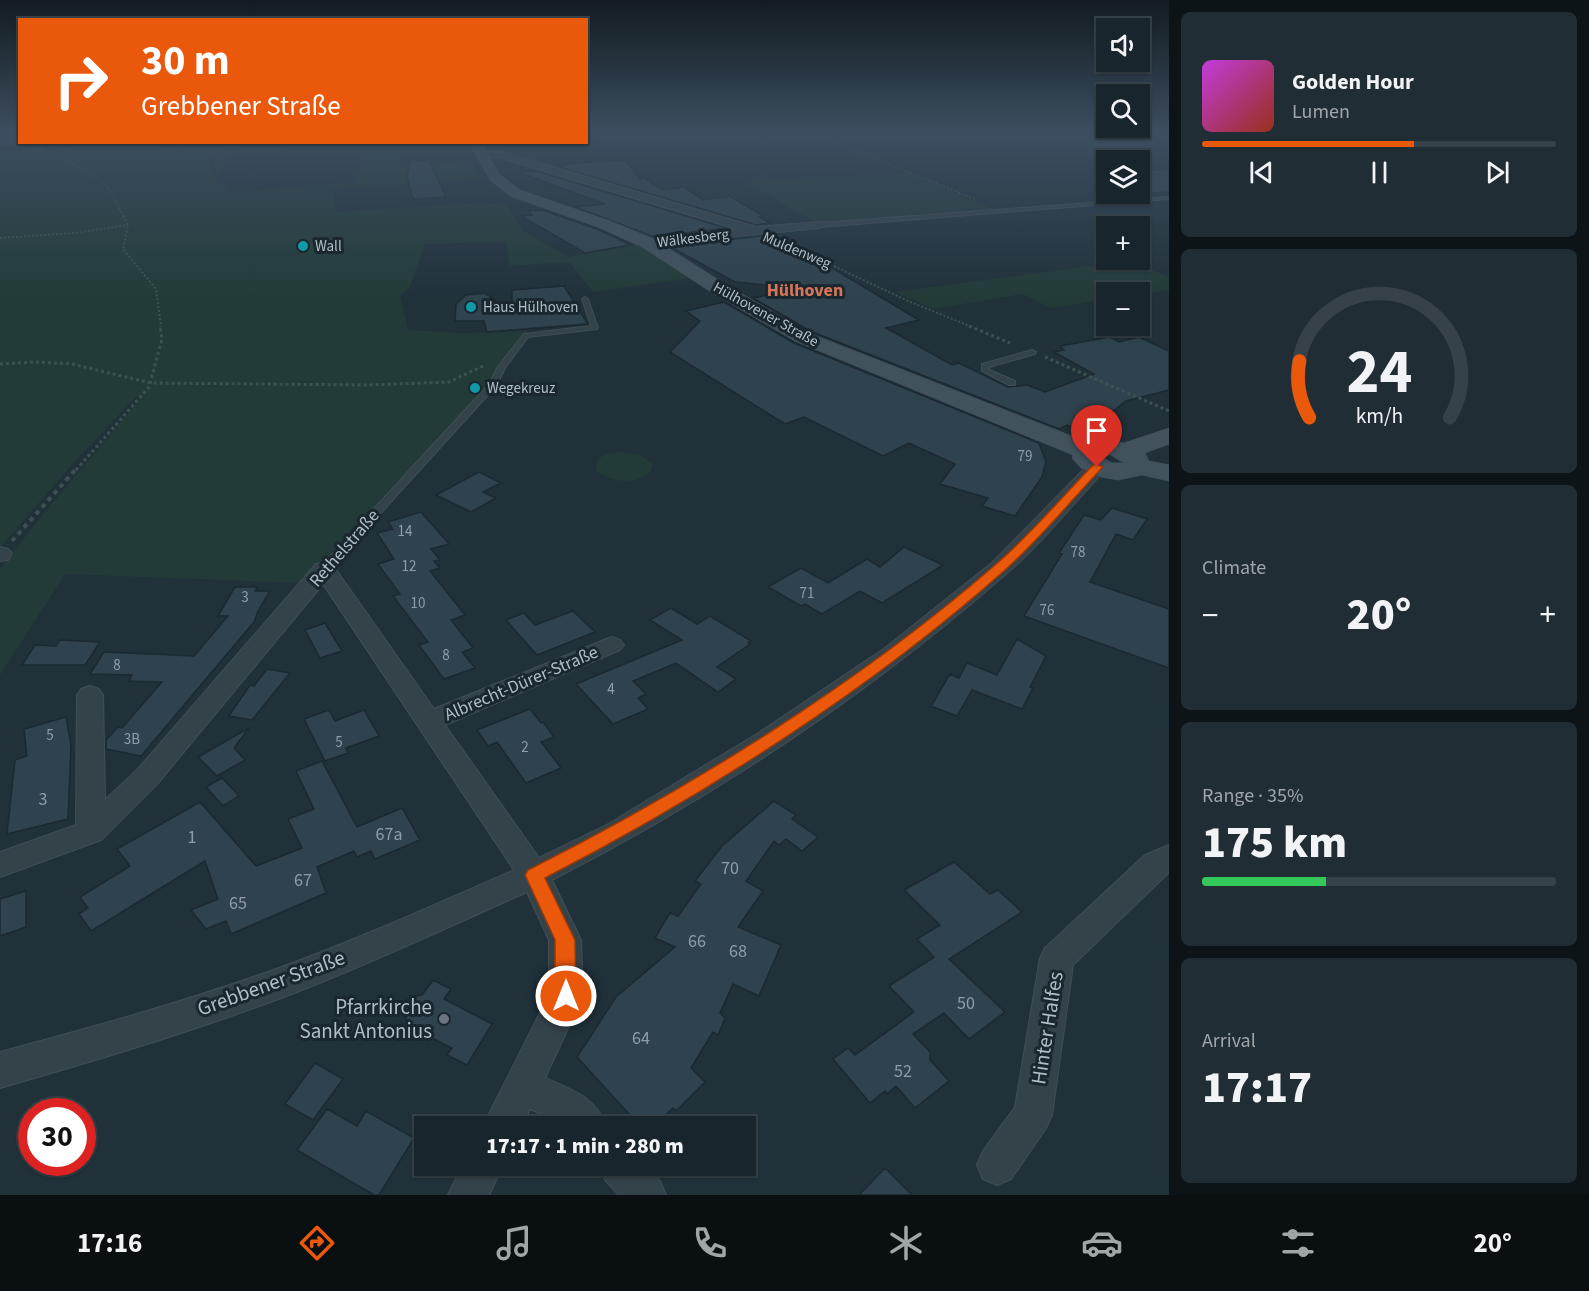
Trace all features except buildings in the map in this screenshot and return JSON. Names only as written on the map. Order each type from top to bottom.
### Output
[{"type":"main road","name":"Hülhovener Straße","points":[[503,187],[604,224],[648,243],[718,288],[802,337],[1123,472],[1135,469],[1131,459]]},
{"type":"main road","points":[[1131,459],[1169,435]]},
{"type":"main road","points":[[1131,459],[1169,473]]},
{"type":"street","name":"Muldenweg","points":[[610,187],[753,230]]},
{"type":"street","name":"Wälkesberg","points":[[648,243],[753,230],[820,225]]},
{"type":"street","name":"Grebbener Straße","points":[[0,1070],[86,1046],[280,983],[368,948],[534,875],[615,834],[766,741],[894,654],[1001,567],[1092,459]]},
{"type":"street","name":"Albrecht-Dürer-Straße","points":[[324,569],[534,875]]},
{"type":"street","name":"Rethelstraße","points":[[91,832],[148,776],[324,569]]},
{"type":"street","name":"Albrecht-Dürer-Straße","points":[[429,721],[612,645]]},
{"type":"street","points":[[0,865],[91,832],[90,695]]},
{"type":"street","name":"Hinter Halfes","points":[[997,1164],[1033,1115],[1058,958],[1156,864],[1169,857]]},
{"type":"street","points":[[507,1116],[566,996],[565,940],[534,875]]},
{"type":"street","points":[[522,1087],[572,1109],[578,1116]]},
{"type":"street","points":[[468,1195],[478,1176]]},
{"type":"street","points":[[628,1176],[646,1195]]},
{"type":"lane","name":"Wälkesberg","points":[[820,225],[1169,198]]},
{"type":"lane","name":"Rethelstraße","points":[[324,569],[494,383],[501,368],[526,335],[595,328],[585,299]]},
{"type":"lane","points":[[1012,383],[986,371],[985,366],[1032,352]]},
{"type":"path","points":[[0,554],[84,462],[151,383],[162,339],[156,289],[123,249],[128,225],[106,187]]},
{"type":"path","points":[[945,187],[1005,211]]},
{"type":"path","points":[[0,238],[74,233],[128,225]]},
{"type":"path","name":"Muldenweg","points":[[753,230],[808,252],[908,301],[1169,411]]},
{"type":"path","points":[[0,364],[36,362],[72,364],[151,383],[368,385],[449,382],[482,368],[489,361]]},
{"type":"green space","points":[[0,187],[226,187],[232,192],[297,187],[363,187],[334,189],[335,212],[480,203],[507,205],[523,231],[568,257],[636,244],[690,278],[593,292],[569,262],[510,266],[506,242],[425,244],[410,287],[400,295],[408,330],[462,333],[527,331],[496,369],[492,381],[302,583],[65,574],[0,675],[0,569],[142,397],[137,396],[76,460],[0,548]]},
{"type":"green space","points":[[753,187],[941,187],[994,209],[819,224]]},
{"type":"green space","points":[[1096,265],[1096,270],[1150,269],[1169,277],[1169,290],[1150,293],[1150,282],[1096,282],[1096,301],[1051,308],[1022,294],[933,309],[895,292]]},
{"type":"green space","points":[[620,452],[640,455],[652,463],[652,469],[640,478],[626,481],[610,478],[597,471],[597,462],[602,456]]},
{"type":"place","name":"Wall","points":[[303,246]]},
{"type":"place","name":"Haus Hülhoven","points":[[471,307]]},
{"type":"place","name":"Wegekreuz","points":[[475,388]]},
{"type":"place","name":"Pfarrkirche Sankt Antonius","points":[[444,1019]]},
{"type":"district","name":"Hülhoven","points":[[805,290]]},
{"type":"route","points":[[566,996],[565,940],[534,875],[615,834],[766,741],[894,654],[1001,567],[1097,467]]}]
